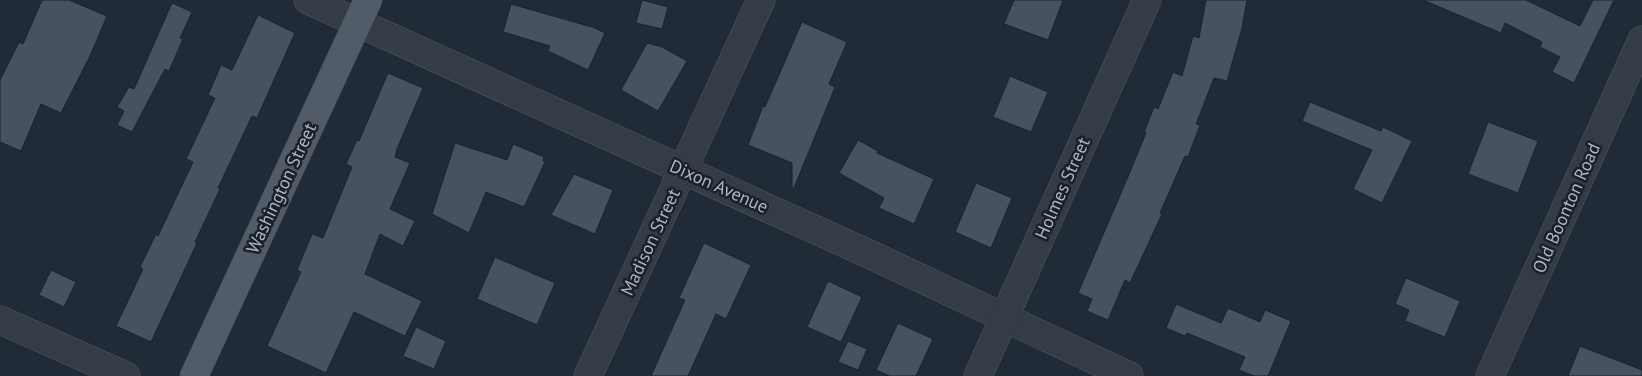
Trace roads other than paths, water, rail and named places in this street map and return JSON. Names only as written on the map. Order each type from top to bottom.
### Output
[{"type":"main road","name":"Washington Street","points":[[194,376],[363,11]]},
{"type":"street","name":"Dixon Avenue","points":[[308,0],[363,11],[683,170],[869,254],[1129,376]]},
{"type":"street","name":"Madison Street","points":[[588,376],[761,0]]},
{"type":"street","name":"Holmes Street","points":[[978,376],[1147,0]]},
{"type":"street","name":"Old Boonton Road","points":[[1490,376],[1642,40]]},
{"type":"street","points":[[0,320],[126,376]]}]
